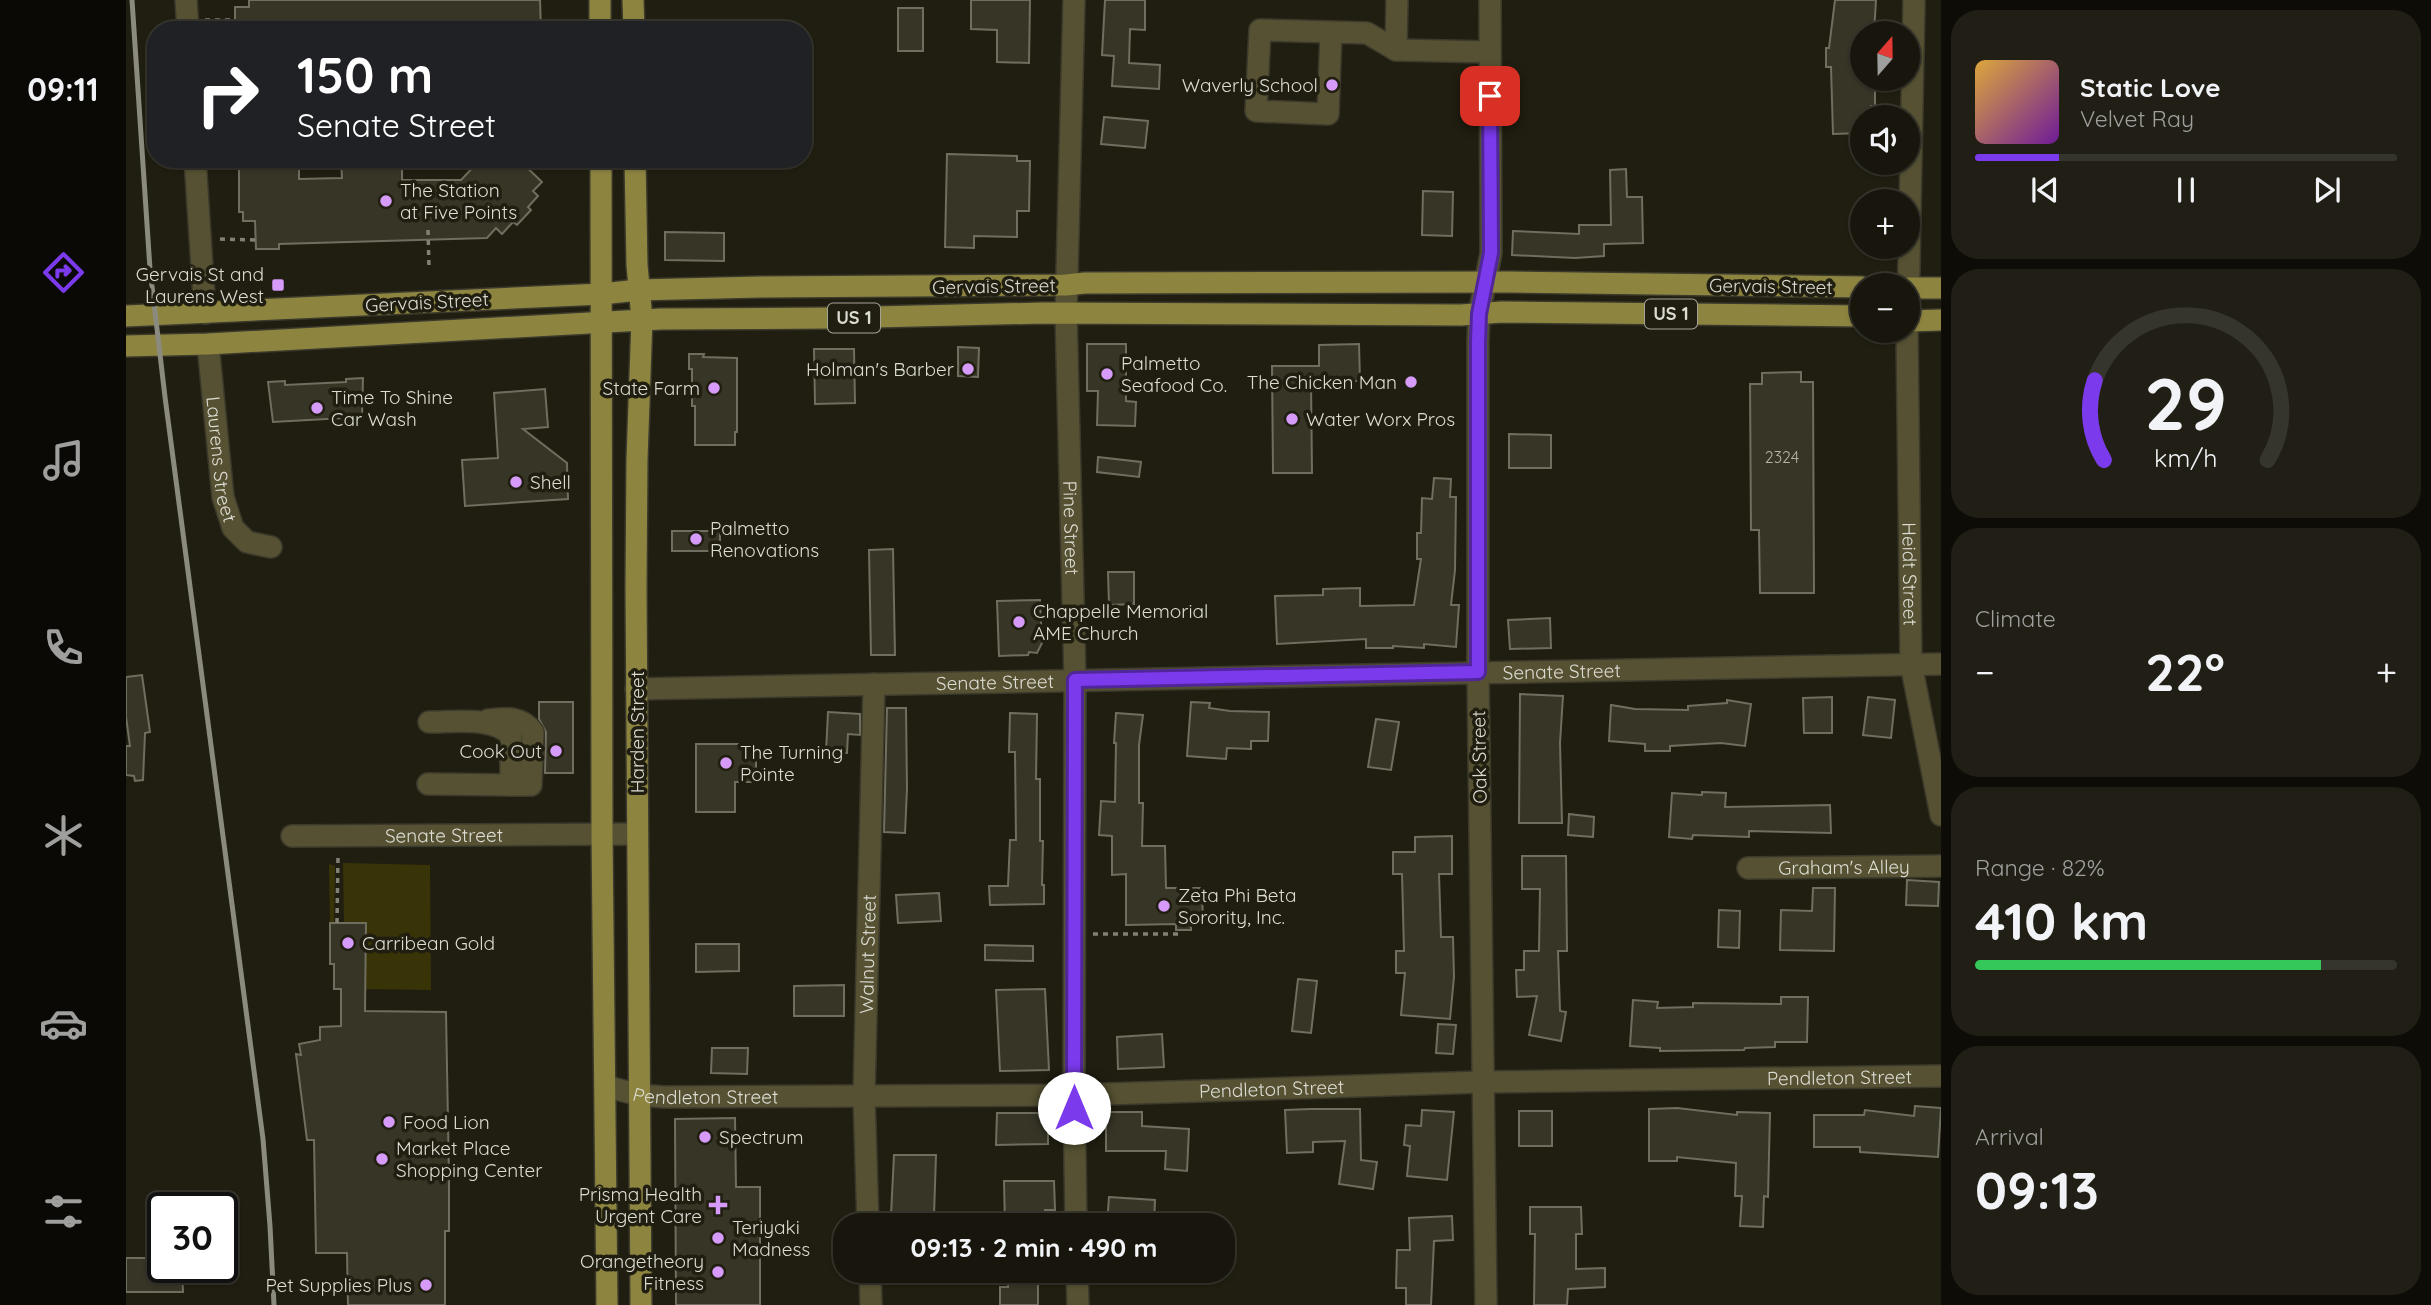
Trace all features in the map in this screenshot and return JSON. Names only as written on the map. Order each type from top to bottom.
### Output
[{"type":"main road","points":[[600,0],[600,21]]},
{"type":"main road","points":[[633,0],[634,21]]},
{"type":"main road","name":"Harden Street","points":[[601,168],[602,834],[607,1305]]},
{"type":"main road","name":"Harden Street","points":[[635,168],[638,290],[642,320],[637,459],[636,689],[640,1305]]},
{"type":"main road","name":"Gervais Street","points":[[126,316],[602,294],[638,290],[760,287],[1085,283],[1850,287]]},
{"type":"main road","points":[[1920,288],[1941,288]]},
{"type":"main road","name":"Gervais Street","points":[[126,346],[208,344],[642,320],[1066,313],[1850,316]]},
{"type":"main road","points":[[1920,319],[1941,320]]},
{"type":"street","points":[[186,0],[192,21]]},
{"type":"street","name":"Pine Street","points":[[1074,0],[1066,313],[1075,680],[1076,1213]]},
{"type":"street","points":[[1396,50],[1397,0]]},
{"type":"street","name":"Oak Street","points":[[1486,1305],[1478,672],[1479,314],[1491,253],[1490,0]]},
{"type":"street","points":[[1909,273],[1914,0]]},
{"type":"street","points":[[1331,32],[1328,114],[1256,111],[1260,30],[1367,33],[1396,50],[1490,52]]},
{"type":"street","points":[[196,168],[205,313]]},
{"type":"street","name":"Heidt Street","points":[[1907,343],[1911,664],[1941,815]]},
{"type":"street","name":"Laurens Street","points":[[208,344],[223,497],[233,528],[247,541],[271,548]]},
{"type":"street","name":"Senate Street","points":[[636,689],[1941,664]]},
{"type":"street","name":"Walnut Street","points":[[868,1213],[863,1096],[874,684]]},
{"type":"street","points":[[428,784],[511,785],[511,736],[503,728],[479,722],[429,722]]},
{"type":"street","name":"Senate Street","points":[[292,836],[637,834]]},
{"type":"street","name":"Graham's Alley","points":[[1748,868],[1941,866]]},
{"type":"street","name":"Pendleton Street","points":[[605,1086],[639,1096],[1074,1095],[1483,1082],[1941,1076]]},
{"type":"street","points":[[870,1283],[871,1305]]},
{"type":"street","points":[[1077,1283],[1078,1305]]},
{"type":"path","points":[[226,21],[234,20]]},
{"type":"path","points":[[428,230],[429,268]]},
{"type":"path","points":[[211,239],[255,240]]},
{"type":"path","points":[[337,923],[338,873]]},
{"type":"path","points":[[1084,934],[1182,934]]},
{"type":"shaded area","points":[[343,863],[430,865],[431,990],[365,989],[366,923],[344,923]]},
{"type":"shaded area","points":[[329,864],[335,866],[334,923],[330,923]]},
{"type":"building","points":[[249,0],[540,0],[541,21],[235,21],[235,7],[249,7]]},
{"type":"building","points":[[971,0],[1030,0],[1029,63],[997,62],[997,30],[971,29]]},
{"type":"building","points":[[1105,0],[1145,0],[1145,30],[1130,29],[1129,63],[1160,65],[1159,89],[1112,86],[1114,56],[1102,55]]},
{"type":"building","points":[[1835,0],[1876,0],[1875,21],[1850,21],[1850,91],[1875,91],[1875,105],[1850,105],[1850,133],[1833,134],[1831,67],[1826,67],[1826,48],[1829,48]]},
{"type":"building","points":[[898,8],[923,8],[923,51],[898,51]]},
{"type":"building","points":[[1104,117],[1148,121],[1145,148],[1101,144]]},
{"type":"building","points":[[947,154],[1017,156],[1017,161],[1030,161],[1029,211],[1017,211],[1017,237],[974,236],[974,248],[945,247]]},
{"type":"building","name":"The Station at Five Points","points":[[239,168],[299,168],[299,179],[342,178],[341,168],[402,168],[402,180],[461,180],[472,168],[527,168],[542,182],[533,191],[538,196],[528,207],[531,210],[517,225],[513,222],[502,234],[496,228],[487,238],[279,244],[279,249],[256,249],[255,221],[243,221],[243,212],[239,212]]},
{"type":"building","points":[[1626,169],[1627,197],[1642,197],[1643,243],[1604,244],[1604,256],[1575,258],[1512,255],[1513,231],[1579,234],[1579,225],[1611,225],[1610,170]]},
{"type":"building","points":[[1423,191],[1453,192],[1452,236],[1422,235]]},
{"type":"building","points":[[665,232],[724,233],[724,261],[665,260]]},
{"type":"building","name":"Palmetto Seafood Co.","points":[[1087,344],[1126,344],[1126,401],[1136,402],[1135,426],[1097,425],[1098,391],[1087,391]]},
{"type":"building","name":"Water Worx Pros","points":[[1359,344],[1360,381],[1311,382],[1312,473],[1273,473],[1272,366],[1319,366],[1319,345]]},
{"type":"building","name":"Holman's Barber","points":[[958,347],[979,348],[978,377],[958,376]]},
{"type":"building","points":[[814,349],[854,349],[855,403],[815,404]]},
{"type":"building","name":"State Farm","points":[[689,354],[737,358],[735,445],[695,445],[695,406],[692,406],[692,369],[689,369]]},
{"type":"building","points":[[1801,372],[1801,382],[1813,382],[1814,593],[1760,593],[1759,530],[1751,530],[1750,384],[1762,384],[1762,373]]},
{"type":"building","name":"Time To Shine Car Wash","points":[[363,378],[362,417],[273,422],[268,382],[285,381],[285,385],[346,382],[346,379]]},
{"type":"building","points":[[545,389],[548,427],[523,429],[567,463],[568,499],[465,506],[462,460],[498,458],[494,393]]},
{"type":"building","points":[[1509,434],[1551,435],[1551,468],[1509,468]]},
{"type":"building","points":[[1098,457],[1141,462],[1139,477],[1097,472]]},
{"type":"building","points":[[1434,478],[1451,479],[1450,497],[1456,497],[1455,570],[1451,605],[1459,605],[1456,647],[1424,644],[1424,648],[1366,648],[1366,639],[1277,644],[1275,596],[1323,595],[1323,589],[1360,588],[1360,606],[1414,605],[1421,559],[1417,559],[1417,533],[1421,533],[1422,498],[1432,499]]},
{"type":"building","name":"Palmetto Renovations","points":[[672,531],[720,531],[720,546],[716,546],[716,551],[672,551]]},
{"type":"building","points":[[893,549],[895,655],[871,655],[869,550]]},
{"type":"building","points":[[1108,572],[1134,572],[1134,604],[1109,605]]},
{"type":"building","name":"Chappelle Memorial AME Church","points":[[1040,600],[1042,643],[1037,653],[999,656],[997,601]]},
{"type":"building","points":[[1550,618],[1551,648],[1510,649],[1508,620]]},
{"type":"building","points":[[142,675],[150,732],[145,733],[143,780],[135,781],[134,776],[126,775],[126,746],[130,746],[126,717],[126,677]]},
{"type":"building","points":[[1520,694],[1563,696],[1560,743],[1562,823],[1519,823]]},
{"type":"building","points":[[1832,697],[1832,733],[1804,733],[1803,698]]},
{"type":"building","points":[[1868,697],[1895,700],[1891,738],[1863,735]]},
{"type":"building","points":[[1727,700],[1751,704],[1745,746],[1721,743],[1670,746],[1670,751],[1645,751],[1645,744],[1609,741],[1611,705],[1635,709],[1688,710],[1688,706],[1727,703]]},
{"type":"building","name":"Cook Out","points":[[539,702],[573,702],[573,773],[545,773],[546,732],[539,719]]},
{"type":"building","points":[[1191,702],[1210,703],[1209,708],[1230,711],[1269,712],[1268,741],[1251,741],[1251,749],[1227,748],[1226,759],[1187,756]]},
{"type":"building","points":[[887,708],[906,708],[905,833],[884,832]]},
{"type":"building","points":[[828,712],[860,714],[860,735],[848,734],[847,753],[826,752]]},
{"type":"building","points":[[1010,713],[1037,714],[1036,779],[1040,779],[1044,904],[990,905],[989,886],[1008,886],[1010,840],[1016,840],[1015,752],[1009,752]]},
{"type":"building","points":[[1116,713],[1143,715],[1139,745],[1139,803],[1143,803],[1142,846],[1165,846],[1166,888],[1202,888],[1203,925],[1191,925],[1191,930],[1176,930],[1176,924],[1126,925],[1126,874],[1112,875],[1112,836],[1099,835],[1101,801],[1115,802]]},
{"type":"building","points":[[1376,719],[1399,722],[1391,770],[1368,767]]},
{"type":"building","name":"The Turning Pointe","points":[[696,744],[756,744],[756,782],[735,782],[735,812],[696,812]]},
{"type":"building","points":[[1702,792],[1726,793],[1725,807],[1830,805],[1831,833],[1749,831],[1749,837],[1669,837],[1672,793],[1702,795]]},
{"type":"building","points":[[1569,814],[1594,817],[1593,837],[1568,835]]},
{"type":"building","points":[[1452,836],[1452,874],[1439,874],[1441,937],[1453,937],[1454,977],[1450,1019],[1401,1015],[1405,973],[1396,973],[1396,951],[1404,951],[1402,874],[1393,874],[1393,852],[1415,852],[1415,837]]},
{"type":"building","points":[[1522,856],[1566,856],[1567,951],[1558,951],[1560,1011],[1566,1012],[1561,1041],[1529,1035],[1537,996],[1517,997],[1516,970],[1524,970],[1524,951],[1539,951],[1540,889],[1522,889]]},
{"type":"building","points":[[1907,880],[1939,882],[1938,906],[1906,905]]},
{"type":"building","points":[[1813,888],[1835,888],[1834,951],[1780,950],[1781,910],[1812,911]]},
{"type":"building","points":[[939,893],[941,921],[898,923],[896,895]]},
{"type":"building","points":[[1719,910],[1740,911],[1739,948],[1718,947]]},
{"type":"building","name":"Market Place Shopping Center","points":[[330,923],[366,923],[365,1011],[446,1012],[449,1231],[445,1231],[445,1305],[348,1305],[347,1253],[316,1253],[314,1140],[307,1140],[296,1054],[301,1055],[299,1044],[320,1040],[320,1027],[341,1026],[341,989],[334,989],[334,964],[330,964]]},
{"type":"building","points":[[696,944],[739,944],[739,971],[696,972]]},
{"type":"building","points":[[985,945],[1033,946],[1033,961],[985,960]]},
{"type":"building","points":[[1298,979],[1317,981],[1311,1033],[1292,1031]]},
{"type":"building","points":[[844,985],[844,1016],[794,1016],[794,986]]},
{"type":"building","points":[[1045,989],[1049,1070],[1000,1071],[996,990]]},
{"type":"building","points":[[1781,997],[1808,997],[1807,1042],[1775,1042],[1775,1047],[1744,1050],[1660,1051],[1660,1048],[1630,1046],[1633,1000],[1658,1002],[1657,1008],[1693,1007],[1693,1003],[1781,1004]]},
{"type":"building","points":[[1438,1024],[1456,1025],[1453,1054],[1436,1053]]},
{"type":"building","points":[[1162,1034],[1164,1067],[1118,1069],[1117,1037]]},
{"type":"building","points":[[712,1048],[748,1048],[747,1074],[711,1073]]},
{"type":"building","points":[[1915,1106],[1941,1108],[1938,1157],[1860,1152],[1860,1147],[1814,1147],[1814,1115],[1864,1115],[1865,1110],[1914,1116]]},
{"type":"building","points":[[1677,1108],[1737,1115],[1737,1112],[1770,1113],[1768,1197],[1764,1196],[1763,1227],[1740,1226],[1742,1196],[1735,1196],[1736,1163],[1677,1157],[1677,1161],[1649,1161],[1649,1109]]},
{"type":"building","points":[[1360,1109],[1361,1160],[1377,1162],[1373,1189],[1339,1184],[1345,1141],[1313,1142],[1313,1152],[1287,1153],[1285,1110]]},
{"type":"building","points":[[1422,1110],[1454,1112],[1447,1180],[1407,1176],[1410,1146],[1404,1145],[1406,1125],[1421,1126]]},
{"type":"building","points":[[1519,1111],[1552,1111],[1552,1146],[1519,1146]]},
{"type":"building","points":[[1106,1112],[1142,1112],[1142,1126],[1189,1129],[1187,1171],[1165,1169],[1166,1151],[1106,1151]]},
{"type":"building","points":[[997,1113],[1048,1113],[1048,1144],[996,1145]]},
{"type":"building","points":[[735,1118],[736,1187],[760,1187],[760,1305],[676,1305],[675,1119]]},
{"type":"building","points":[[894,1155],[936,1155],[934,1213],[891,1213]]},
{"type":"building","points":[[1004,1181],[1054,1181],[1055,1210],[1045,1210],[1045,1213],[1005,1213]]},
{"type":"building","points":[[1109,1197],[1155,1200],[1154,1213],[1108,1213]]},
{"type":"building","points":[[1530,1207],[1581,1207],[1582,1234],[1576,1234],[1576,1269],[1605,1268],[1605,1287],[1568,1289],[1567,1305],[1534,1305],[1535,1234],[1530,1234]]},
{"type":"building","points":[[1452,1216],[1453,1240],[1434,1241],[1431,1305],[1406,1305],[1406,1288],[1396,1288],[1397,1250],[1410,1250],[1409,1218]]},
{"type":"building","points":[[126,1258],[147,1258],[147,1283],[183,1283],[183,1292],[126,1292]]},
{"type":"building","points":[[1008,1283],[1038,1283],[1038,1305],[1000,1305],[1000,1287],[1008,1287]]},
{"type":"railway","points":[[132,0],[150,269],[263,1139],[274,1305]]},
{"type":"place","name":"Waverly School","points":[[1332,85]]},
{"type":"place","name":"The Station at Five Points","points":[[386,201]]},
{"type":"place","name":"Gervais St and Laurens West","points":[[278,285]]},
{"type":"place","name":"Holman's Barber","points":[[968,369]]},
{"type":"place","name":"Palmetto Seafood Co.","points":[[1107,374]]},
{"type":"place","name":"The Chicken Man","points":[[1411,382]]},
{"type":"place","name":"State Farm","points":[[714,388]]},
{"type":"place","name":"Time To Shine Car Wash","points":[[317,408]]},
{"type":"place","name":"Water Worx Pros","points":[[1292,419]]},
{"type":"place","name":"Shell","points":[[516,482]]},
{"type":"place","name":"Palmetto Renovations","points":[[696,539]]},
{"type":"place","name":"Chappelle Memorial AME Church","points":[[1019,622]]},
{"type":"place","name":"Cook Out","points":[[556,751]]},
{"type":"place","name":"The Turning Pointe","points":[[726,763]]},
{"type":"place","name":"Zeta Phi Beta Sorority, Inc.","points":[[1164,906]]},
{"type":"place","name":"Carribean Gold","points":[[348,943]]},
{"type":"place","name":"Food Lion","points":[[389,1122]]},
{"type":"place","name":"Spectrum","points":[[705,1137]]},
{"type":"place","name":"Market Place Shopping Center","points":[[382,1159]]},
{"type":"place","name":"Prisma Health Urgent Care","points":[[718,1205]]},
{"type":"place","name":"Teriyaki Madness","points":[[718,1238]]},
{"type":"place","name":"Orangetheory Fitness","points":[[718,1272]]},
{"type":"place","name":"Pet Supplies Plus","points":[[426,1285]]},
{"type":"route","points":[[1074,1108],[1075,680],[1478,672],[1478,342],[1479,314],[1491,253],[1490,96]]}]
